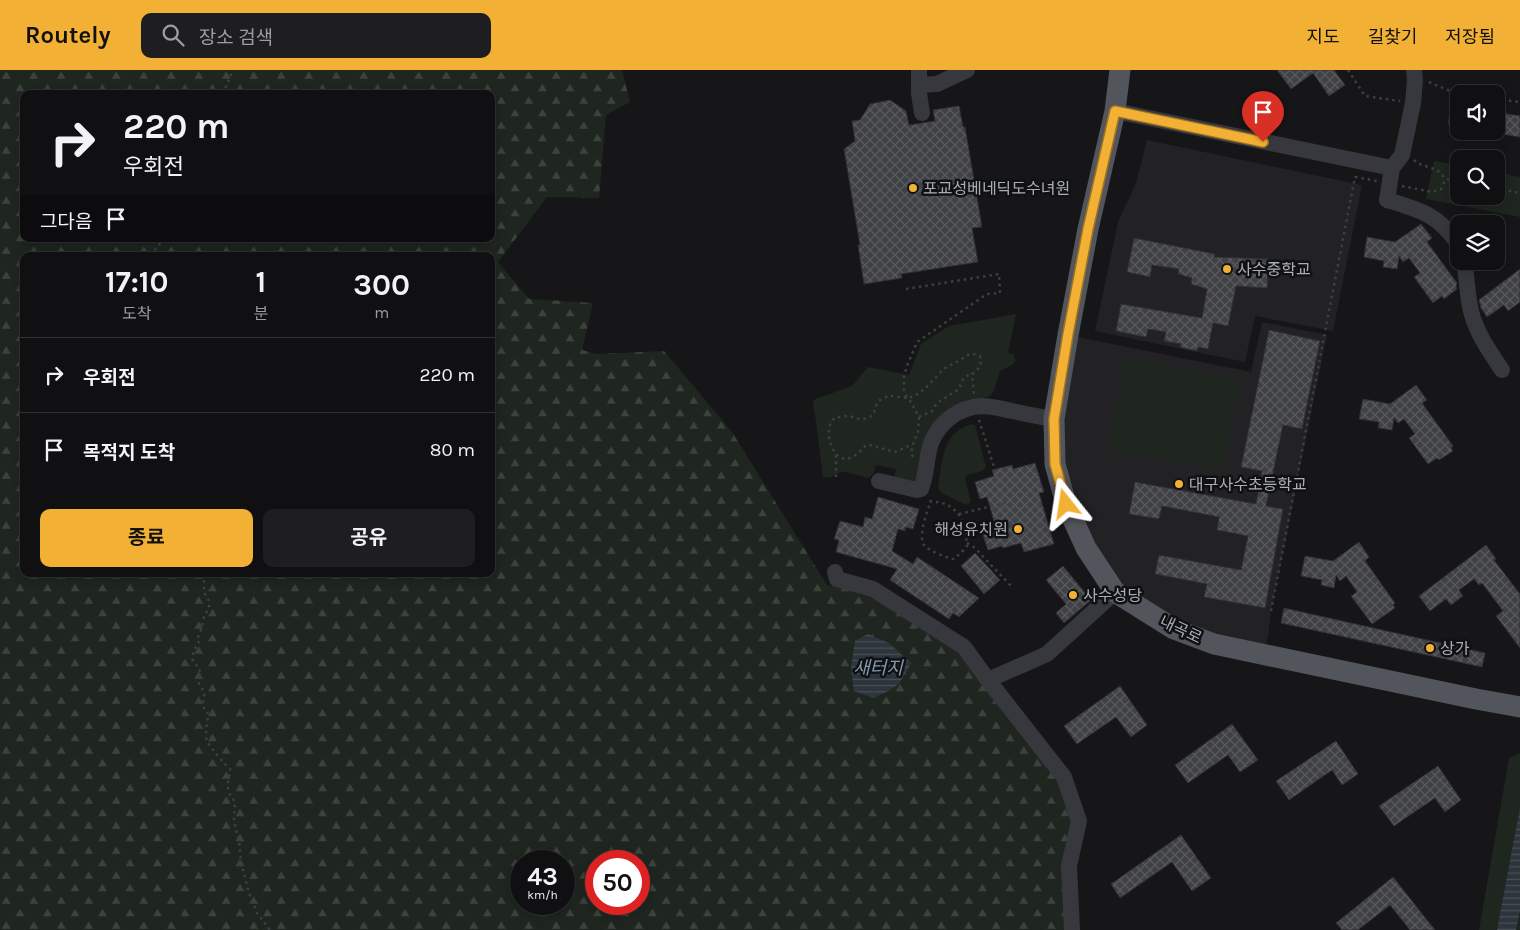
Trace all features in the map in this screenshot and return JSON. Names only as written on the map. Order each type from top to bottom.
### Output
[{"type":"main road","name":"내곡로","points":[[1120,70],[1115,111],[1088,229],[1054,419],[1055,464],[1066,504],[1086,548],[1114,592],[1174,629],[1214,644],[1520,707]]},
{"type":"street","points":[[922,113],[919,78],[938,84],[967,70]]},
{"type":"street","points":[[1414,70],[1413,103],[1402,155],[1392,168],[1387,200],[1429,214],[1450,232]]},
{"type":"street","points":[[1115,111],[1392,168]]},
{"type":"street","points":[[1465,270],[1469,303],[1475,326],[1502,370]]},
{"type":"street","points":[[879,481],[917,490],[921,488],[931,444],[936,434],[953,415],[972,407],[983,406],[1054,419]]},
{"type":"street","points":[[835,572],[838,579],[873,589],[964,647],[1064,777],[1079,821],[1069,866],[1072,930]]},
{"type":"street","points":[[988,680],[1048,654],[1114,592]]},
{"type":"path","points":[[225,90],[233,70]]},
{"type":"path","points":[[1348,70],[1365,96],[1402,101]]},
{"type":"path","points":[[1428,81],[1450,92]]},
{"type":"path","points":[[1505,100],[1520,102]]},
{"type":"path","points":[[1413,159],[1416,163],[1437,170],[1446,178],[1450,179]]},
{"type":"path","points":[[1271,611],[1355,177],[1379,182]]},
{"type":"path","points":[[1397,185],[1432,192],[1441,189],[1446,178]]},
{"type":"path","points":[[1505,190],[1520,193]]},
{"type":"path","points":[[153,252],[161,242]]},
{"type":"path","points":[[836,455],[843,459],[852,458],[860,453],[866,445],[870,444],[895,452],[914,444],[918,432],[919,417],[912,402],[906,398],[904,376],[917,342],[987,294],[1000,293],[998,274],[906,289]]},
{"type":"path","points":[[836,480],[836,455],[831,445],[829,434],[830,424],[836,417],[868,418],[874,413],[876,403],[882,398],[916,396],[945,368],[966,355],[975,354],[980,356],[982,363],[979,369],[962,380],[959,389],[937,403],[932,411],[919,417]]},
{"type":"path","points":[[972,374],[975,400]]},
{"type":"path","points":[[977,414],[995,470]]},
{"type":"path","points":[[921,488],[931,502]]},
{"type":"path","points":[[931,502],[939,502],[950,506],[960,514],[967,546],[953,559],[943,556],[923,545],[921,538],[931,502]]},
{"type":"path","points":[[960,514],[1009,502]]},
{"type":"path","points":[[967,543],[975,548],[1011,586]]},
{"type":"path","points":[[202,577],[204,578],[204,593],[210,604],[198,637],[200,640],[192,657],[193,662],[199,667],[201,674],[199,684],[205,692],[202,702],[208,714],[207,741],[218,755],[222,764],[230,769],[228,788],[235,802],[234,819],[241,862],[249,894],[257,913],[270,930]]},
{"type":"shaded area","name":"사수중학교","points":[[1147,140],[1362,185],[1333,331],[1255,316],[1245,362],[1095,331],[1118,222],[1136,183]]},
{"type":"shaded area","name":"대구사수초등학교","points":[[1262,322],[1327,335],[1263,655],[1214,644],[1115,592],[1055,464],[1068,335],[1251,372]]},
{"type":"green space","points":[[0,70],[622,70],[630,102],[606,115],[599,198],[547,197],[498,262],[529,299],[593,303],[582,350],[598,354],[664,351],[732,432],[827,585],[871,594],[961,652],[1064,777],[1079,821],[1072,930],[0,930]]},
{"type":"green space","points":[[1434,161],[1450,164],[1450,204],[1426,199]]},
{"type":"green space","points":[[1505,174],[1520,177],[1520,217],[1457,205],[1505,205]]},
{"type":"green space","points":[[1016,314],[1008,353],[1013,354],[1016,361],[1000,371],[990,396],[953,408],[940,416],[933,424],[924,441],[917,482],[894,477],[896,469],[876,465],[874,473],[868,478],[843,472],[823,477],[813,400],[852,386],[868,367],[909,375],[921,344],[949,326]]},
{"type":"green space","points":[[1125,358],[1240,379],[1223,470],[1109,449]]},
{"type":"green space","points":[[972,424],[975,425],[986,467],[982,471],[967,475],[965,478],[971,503],[964,504],[940,492],[938,487],[945,449],[949,441],[962,428]]},
{"type":"green space","points":[[1520,753],[1520,930],[1479,930],[1509,758]]},
{"type":"water","name":"새터지","points":[[868,634],[889,643],[911,663],[900,682],[887,692],[873,698],[854,691],[851,668],[855,641]]},
{"type":"water","points":[[1520,808],[1520,911],[1516,930],[1497,930]]},
{"type":"building","points":[[1277,70],[1334,70],[1345,85],[1329,96],[1313,73],[1291,89]]},
{"type":"building","name":"포교성베네딕도수녀원","points":[[890,100],[906,111],[909,125],[935,121],[933,110],[959,106],[963,127],[965,127],[982,227],[972,228],[978,262],[901,274],[902,278],[864,284],[858,245],[860,245],[844,149],[855,141],[852,121],[860,120],[870,104]]},
{"type":"building","points":[[1505,114],[1520,116],[1520,137],[1505,134]]},
{"type":"building","points":[[1421,224],[1432,238],[1427,242],[1457,283],[1457,289],[1444,299],[1442,296],[1433,303],[1414,277],[1420,273],[1409,258],[1403,262],[1399,256],[1397,269],[1383,267],[1384,261],[1364,257],[1367,237],[1395,242]]},
{"type":"building","name":"사수중학교","points":[[1134,238],[1215,254],[1214,257],[1269,259],[1267,288],[1236,286],[1228,326],[1213,323],[1208,349],[1198,347],[1197,351],[1180,347],[1181,344],[1164,341],[1166,332],[1148,329],[1146,337],[1116,331],[1121,304],[1202,318],[1207,289],[1191,284],[1192,278],[1178,274],[1179,269],[1152,265],[1150,277],[1127,272]]},
{"type":"building","points":[[1520,269],[1520,302],[1508,311],[1504,305],[1487,317],[1481,308],[1479,300]]},
{"type":"building","points":[[1269,330],[1320,341],[1302,429],[1283,425],[1266,506],[1283,509],[1265,608],[1204,597],[1207,584],[1155,574],[1159,555],[1241,570],[1248,536],[1217,530],[1219,517],[1162,506],[1159,519],[1129,514],[1135,482],[1256,504],[1262,471],[1241,467]]},
{"type":"building","points":[[1416,385],[1427,400],[1422,403],[1453,446],[1451,448],[1453,451],[1439,460],[1437,458],[1428,464],[1409,438],[1415,434],[1404,419],[1398,423],[1394,418],[1392,430],[1378,428],[1379,422],[1359,419],[1363,399],[1390,404]]},
{"type":"building","name":"해성유치원","points":[[1035,463],[1044,492],[1039,493],[1054,544],[1024,552],[1021,543],[988,550],[983,535],[997,531],[987,497],[980,499],[975,482],[994,476],[992,470],[1012,465],[1013,469]]},
{"type":"building","points":[[878,497],[919,509],[913,529],[905,527],[905,531],[898,529],[892,551],[913,564],[917,557],[979,598],[959,617],[953,613],[949,619],[890,580],[897,569],[836,552],[839,540],[834,539],[840,521],[863,527],[865,517],[872,519]]},
{"type":"building","points":[[1359,542],[1369,557],[1365,561],[1395,603],[1393,605],[1395,608],[1372,624],[1351,596],[1357,592],[1346,576],[1340,581],[1336,575],[1334,588],[1321,585],[1322,580],[1301,576],[1305,556],[1333,561]]},
{"type":"building","points":[[1486,545],[1496,559],[1494,560],[1520,594],[1520,648],[1496,616],[1503,611],[1482,583],[1479,585],[1474,579],[1459,590],[1463,596],[1451,605],[1446,599],[1430,611],[1419,596]]},
{"type":"building","points":[[975,553],[1000,580],[984,594],[961,566]]},
{"type":"building","name":"사수성당","points":[[1063,566],[1091,600],[1064,623],[1056,613],[1066,604],[1046,580]]},
{"type":"building","points":[[1284,608],[1485,653],[1482,667],[1281,623]]},
{"type":"building","points":[[1120,686],[1147,725],[1131,737],[1116,717],[1077,744],[1064,726]]},
{"type":"building","points":[[1232,724],[1258,760],[1240,772],[1228,755],[1188,783],[1175,765]]},
{"type":"building","points":[[1336,741],[1358,774],[1342,785],[1332,770],[1289,800],[1276,781]]},
{"type":"building","points":[[1438,766],[1461,800],[1445,812],[1435,798],[1394,826],[1379,806]]},
{"type":"building","points":[[1181,835],[1211,878],[1192,891],[1172,862],[1120,898],[1111,884]]},
{"type":"building","points":[[1393,877],[1435,930],[1410,930],[1390,905],[1358,930],[1342,930],[1336,923]]},
{"type":"place","name":"포교성베네딕도수녀원","points":[[913,188]]},
{"type":"place","name":"사수중학교","points":[[1227,269]]},
{"type":"place","name":"대구사수초등학교","points":[[1179,484]]},
{"type":"place","name":"해성유치원","points":[[1018,529]]},
{"type":"place","name":"사수성당","points":[[1073,595]]},
{"type":"place","name":"상가","points":[[1430,648]]},
{"type":"route","points":[[1066,504],[1055,464],[1054,419],[1088,229],[1115,111],[1263,142]]}]
